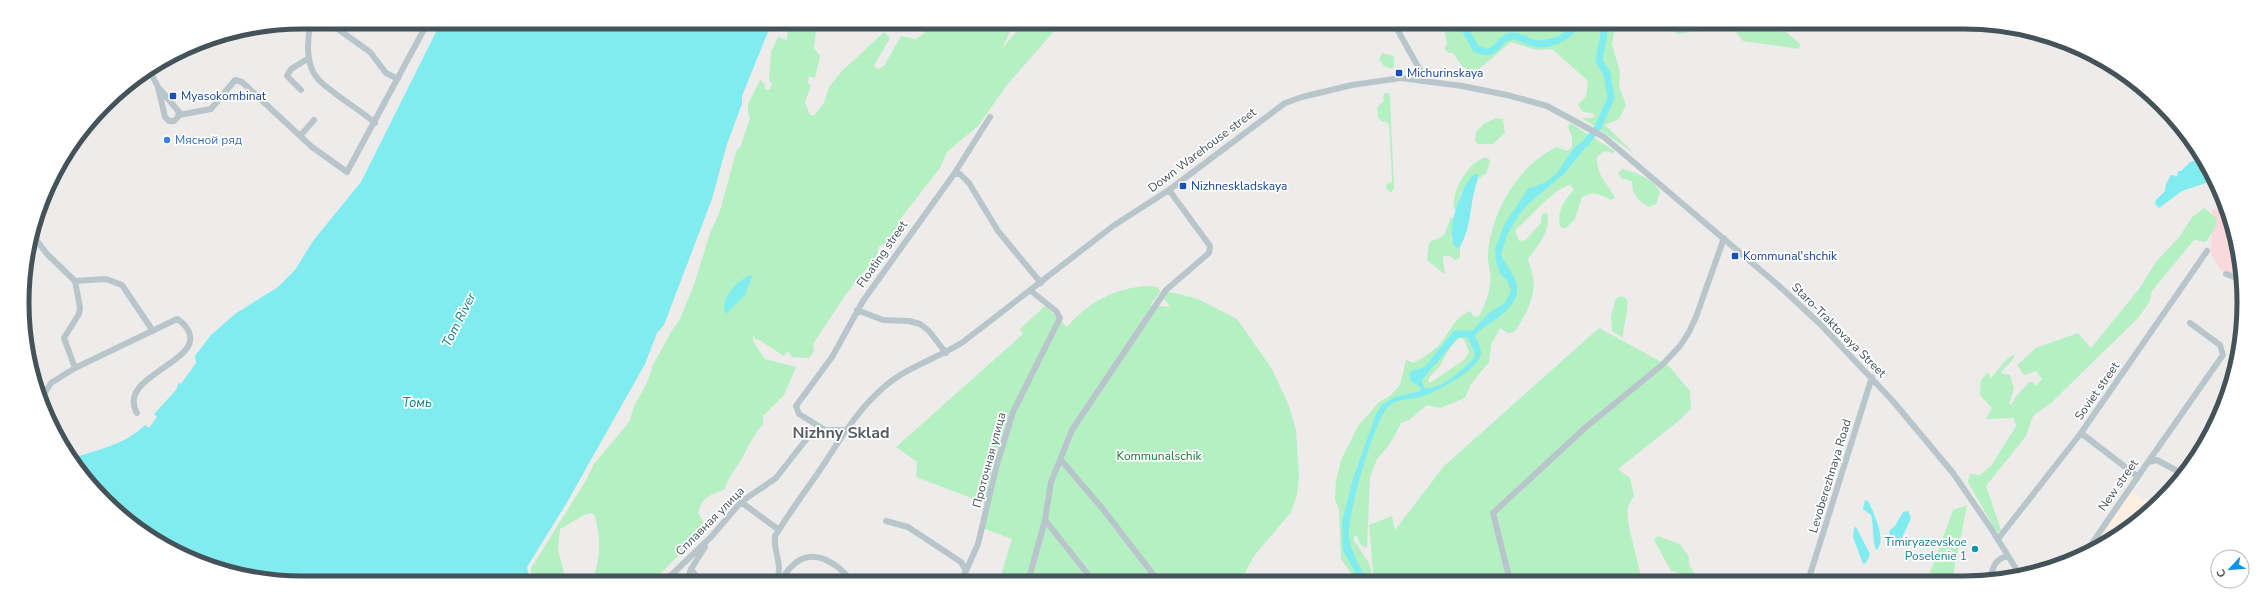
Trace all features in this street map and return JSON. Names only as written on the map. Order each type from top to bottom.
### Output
[{"type":"street","points":[[311,29],[309,58],[318,80],[375,123]]},
{"type":"street","points":[[338,29],[370,52],[386,73],[398,79]]},
{"type":"street","points":[[152,75],[158,87],[166,119],[174,121],[179,115],[211,109],[236,80],[242,82],[250,88],[276,116],[347,172],[375,123],[423,29]]},
{"type":"street","points":[[1397,29],[1420,70],[1421,81]]},
{"type":"street","points":[[300,90],[287,76],[291,69],[309,58]]},
{"type":"street","name":"Down Warehouse street","points":[[779,530],[846,430],[861,410],[884,387],[904,373],[946,353],[1031,291],[1113,226],[1170,190],[1285,103],[1352,85],[1401,78],[1462,86],[1547,106],[1604,137]]},
{"type":"street","points":[[158,87],[175,105],[179,115]]},
{"type":"street","name":"Floating street","points":[[825,430],[799,414],[796,406],[832,357],[858,310],[954,174],[990,117]]},
{"type":"street","points":[[300,136],[314,120]]},
{"type":"street","name":"Staro-Traktovaya Street","points":[[1604,137],[1724,238],[1819,322],[1872,377],[1962,485],[2017,571]]},
{"type":"street","points":[[954,174],[960,174],[969,183],[998,231],[1041,283]]},
{"type":"street","points":[[1030,576],[1045,520],[1051,482],[1072,430],[1163,294],[1172,284],[1209,254],[1210,246],[1170,190]]},
{"type":"street","points":[[1509,576],[1493,513],[1586,427],[1662,365],[1680,346],[1696,317],[1724,238]]},
{"type":"street","points":[[36,240],[47,254],[75,281],[80,307],[79,314],[64,338],[75,368]]},
{"type":"street","name":"Soviet street","points":[[1998,539],[2081,433],[2207,251]]},
{"type":"street","points":[[2226,274],[2236,278]]},
{"type":"street","points":[[75,281],[106,278],[122,285],[153,331]]},
{"type":"street","name":"Проточная улица","points":[[963,576],[978,544],[997,464],[1013,412],[1060,318],[1056,311],[1031,291]]},
{"type":"street","points":[[858,310],[883,320],[909,321],[920,324],[929,331],[946,353]]},
{"type":"street","points":[[45,393],[51,383],[75,368],[177,319],[183,322],[190,334],[190,341],[185,350],[167,366],[149,378],[133,396],[133,406],[137,414]]},
{"type":"street","points":[[2148,462],[2223,355],[2220,345],[2190,323]]},
{"type":"street","name":"Levoberezhnaya Road","points":[[1810,576],[1872,377]]},
{"type":"street","points":[[825,430],[846,430]]},
{"type":"street","name":"Сплавная улица","points":[[670,576],[711,537],[741,502],[776,478],[812,432],[825,430]]},
{"type":"street","points":[[2081,433],[2137,476]]},
{"type":"street","points":[[1061,460],[1102,508],[1154,576]]},
{"type":"street","name":"New street","points":[[2092,544],[2148,462],[2157,460],[2178,472]]},
{"type":"street","points":[[741,502],[779,530],[774,542],[780,563],[779,576]]},
{"type":"street","points":[[1045,520],[1089,576]]},
{"type":"street","points":[[886,521],[908,527],[961,562],[966,571]]},
{"type":"street","points":[[689,576],[691,569],[711,537]]},
{"type":"street","points":[[1991,574],[1996,561],[1999,558],[2008,556]]},
{"type":"street","points":[[784,576],[800,559],[817,557],[830,560],[847,576]]},
{"type":"street","points":[[691,569],[696,576]]},
{"type":"shaded area","points":[[2212,209],[2220,211],[2232,249],[2235,274],[2221,270],[2211,254]]},
{"type":"shaded area","points":[[2132,490],[2149,503],[2115,530],[2098,540]]},
{"type":"green space","points":[[788,29],[816,29],[814,48],[820,56],[815,78],[809,76],[808,83],[811,86],[805,102],[810,115],[814,115],[824,103],[829,87],[842,71],[884,32],[890,38],[874,66],[878,69],[884,66],[901,36],[915,39],[924,34],[925,29],[1012,29],[1002,48],[1019,29],[1056,29],[1007,85],[978,126],[947,152],[940,168],[901,218],[895,235],[886,244],[879,246],[877,256],[846,294],[813,344],[814,351],[809,358],[792,357],[788,351],[784,356],[761,341],[755,339],[753,335],[753,341],[765,359],[796,367],[784,395],[763,416],[763,424],[730,476],[725,489],[707,497],[702,503],[698,513],[704,523],[687,547],[658,576],[593,576],[597,566],[599,541],[595,516],[592,513],[586,514],[560,529],[558,549],[565,576],[534,576],[531,573],[531,568],[585,482],[594,464],[630,421],[634,407],[648,381],[652,367],[672,330],[679,321],[694,285],[710,233],[719,214],[737,149],[740,148],[750,118],[748,104],[760,80],[765,85],[765,90],[770,89],[772,84],[769,80],[771,52],[778,37],[787,40]]},
{"type":"green space","points":[[1448,29],[1615,29],[1612,44],[1620,72],[1619,86],[1626,105],[1619,119],[1605,125],[1634,153],[1582,118],[1592,118],[1595,116],[1592,113],[1583,112],[1578,105],[1586,96],[1588,81],[1552,49],[1536,50],[1511,42],[1479,69],[1470,71],[1462,66],[1453,53],[1448,53],[1444,48],[1447,45],[1445,33]]},
{"type":"green space","points":[[1673,29],[1699,29],[1699,31],[1677,34]]},
{"type":"green space","points":[[1747,29],[1786,32],[1800,44],[1799,49],[1743,41],[1736,32]]},
{"type":"green space","points":[[1382,53],[1394,56],[1394,67],[1391,69],[1383,65],[1379,59]]},
{"type":"green space","points":[[1384,93],[1389,93],[1390,98],[1394,188],[1391,193],[1386,188],[1387,184],[1392,182],[1389,125],[1386,121],[1383,122],[1378,118],[1377,107],[1384,101]]},
{"type":"green space","points":[[1496,118],[1503,119],[1505,133],[1493,144],[1478,144],[1475,141],[1476,132],[1484,124]]},
{"type":"green space","points":[[1570,123],[1615,151],[1613,153],[1600,153],[1597,157],[1597,164],[1600,174],[1615,198],[1611,200],[1600,195],[1593,194],[1582,197],[1575,219],[1566,228],[1561,228],[1559,223],[1560,212],[1567,198],[1574,190],[1570,185],[1556,192],[1515,230],[1519,241],[1526,240],[1541,223],[1542,214],[1547,213],[1548,219],[1546,232],[1528,259],[1534,290],[1527,310],[1514,332],[1508,333],[1500,328],[1491,345],[1489,362],[1471,384],[1465,398],[1440,408],[1427,405],[1409,420],[1401,423],[1390,444],[1377,459],[1370,477],[1367,548],[1361,545],[1356,535],[1353,539],[1369,563],[1372,576],[1353,576],[1341,559],[1339,510],[1335,499],[1336,481],[1341,460],[1358,426],[1379,402],[1390,396],[1400,385],[1406,360],[1414,363],[1433,350],[1443,340],[1456,321],[1465,313],[1470,311],[1474,317],[1479,316],[1489,290],[1490,272],[1488,251],[1491,235],[1495,220],[1502,205],[1519,177],[1530,165],[1557,147],[1567,151],[1572,147],[1572,137],[1568,127]],"holes":[[[1460,338],[1464,339],[1469,352],[1464,360],[1430,383],[1428,380],[1429,378],[1439,367],[1456,341]]]},
{"type":"green space","points":[[1483,158],[1488,158],[1490,161],[1486,174],[1479,178],[1478,174],[1461,192],[1456,209],[1454,209],[1455,194],[1461,179],[1471,167]]},
{"type":"green space","points":[[1622,169],[1638,174],[1649,180],[1657,187],[1660,192],[1656,204],[1649,207],[1639,200],[1633,191],[1632,182],[1621,178],[1618,173]]},
{"type":"green space","points":[[2204,208],[2217,219],[2216,226],[2206,242],[2194,240],[2152,291],[2150,301],[2138,318],[2051,403],[2033,416],[2026,436],[1986,486],[2001,530],[1997,533],[1968,482],[1970,474],[1980,475],[1991,466],[2016,426],[2014,418],[1986,419],[1992,408],[1980,395],[1981,380],[1988,372],[1991,378],[2008,358],[2015,354],[2013,360],[2001,373],[2010,375],[2014,389],[2009,404],[2011,405],[2029,382],[2033,382],[2035,386],[2042,379],[2036,371],[2024,375],[2017,365],[2036,348],[2078,333],[2091,348],[2139,289],[2156,262],[2180,236],[2192,217]]},
{"type":"green space","points":[[1451,217],[1454,219],[1451,240],[1457,248],[1460,247],[1460,258],[1455,260],[1450,256],[1443,256],[1445,270],[1444,274],[1427,260],[1430,242],[1444,235]]},
{"type":"green space","name":"Kommunalschik","points":[[1137,287],[1158,287],[1160,292],[1150,305],[1170,307],[1164,298],[1166,293],[1171,292],[1198,299],[1237,319],[1272,369],[1289,406],[1296,430],[1299,476],[1297,495],[1291,512],[1254,556],[1243,576],[1001,576],[1012,539],[980,527],[987,504],[916,477],[917,462],[896,447],[1023,334],[1020,329],[1045,306],[1067,327],[1084,310],[1094,303],[1115,293]]},
{"type":"green space","points":[[1622,296],[1627,299],[1627,314],[1623,338],[1612,331],[1611,316],[1616,298]]},
{"type":"green space","points":[[1599,328],[1669,366],[1690,391],[1691,408],[1681,419],[1618,469],[1630,478],[1634,496],[1628,506],[1628,521],[1641,576],[1376,576],[1373,573],[1369,525],[1392,516],[1395,530],[1444,466]]},
{"type":"green space","points":[[1967,505],[1953,576],[1929,576],[1953,510]]},
{"type":"green space","points":[[1658,536],[1680,544],[1689,557],[1690,567],[1697,576],[1683,576],[1671,571],[1654,540]]},
{"type":"water","name":"Томь","points":[[438,29],[769,29],[742,96],[742,104],[727,144],[712,199],[664,325],[657,333],[645,364],[566,504],[527,567],[529,576],[302,576],[267,574],[232,567],[182,548],[151,530],[109,496],[77,457],[110,446],[128,438],[145,425],[149,428],[157,417],[154,414],[176,390],[179,382],[181,384],[196,363],[195,356],[211,335],[235,314],[278,287],[295,270],[313,241],[361,182]]},
{"type":"water","points":[[1591,134],[1594,137],[1565,173],[1526,206],[1518,216],[1507,235],[1501,254],[1515,279],[1517,288],[1516,296],[1512,304],[1499,317],[1477,333],[1475,337],[1480,346],[1481,354],[1476,363],[1454,381],[1445,386],[1421,397],[1393,403],[1383,414],[1369,447],[1352,510],[1349,527],[1349,538],[1352,550],[1366,576],[1357,576],[1343,550],[1342,522],[1353,479],[1376,414],[1382,405],[1395,397],[1420,391],[1420,387],[1411,381],[1409,375],[1411,371],[1424,367],[1437,355],[1440,358],[1422,380],[1424,388],[1431,388],[1444,383],[1458,373],[1474,358],[1475,353],[1468,339],[1468,335],[1489,313],[1505,303],[1511,291],[1507,280],[1500,274],[1496,261],[1495,249],[1504,225],[1528,189],[1546,182],[1557,173],[1573,149]]},
{"type":"water","points":[[2196,160],[2208,180],[2206,183],[2182,191],[2159,208],[2155,204],[2156,200],[2165,191],[2166,184],[2171,175],[2177,176],[2178,171],[2181,171],[2190,162]]},
{"type":"water","points":[[1475,174],[1478,174],[1478,178],[1468,227],[1460,247],[1457,248],[1453,243],[1453,223],[1460,198],[1470,179]]},
{"type":"water","points":[[753,275],[745,295],[726,314],[724,308],[725,302],[731,290],[742,280]]},
{"type":"water","points":[[1865,500],[1869,502],[1880,534],[1881,540],[1876,550],[1871,515],[1863,509]]},
{"type":"water","points":[[1908,511],[1911,518],[1902,538],[1898,541],[1891,540],[1889,531],[1895,526],[1903,512]]},
{"type":"water","points":[[1856,527],[1870,554],[1866,563],[1863,564],[1853,537],[1854,528]]},
{"type":"waterway","points":[[1465,29],[1476,49],[1484,51],[1493,50],[1503,40],[1512,36],[1517,36],[1537,44],[1550,43],[1564,37],[1573,29]]},
{"type":"waterway","points":[[1586,143],[1598,127],[1611,98],[1607,74],[1599,61],[1605,29]]},
{"type":"waterway","points":[[1433,362],[1456,334],[1471,334]]},
{"type":"place","name":"Michurinskaya","points":[[1399,73]]},
{"type":"place","name":"Myasokombinat","points":[[173,96]]},
{"type":"place","name":"Мясной ряд","points":[[167,140]]},
{"type":"place","name":"Nizhneskladskaya","points":[[1183,186]]},
{"type":"place","name":"Kommunal'shchik","points":[[1735,256]]},
{"type":"place","name":"Timiryazevskoe Poselenie 1","points":[[1975,549]]},
{"type":"district","name":"Nizhny Sklad","points":[[841,433]]},
{"type":"water label","name":"Tom River","points":[[459,320]]}]
